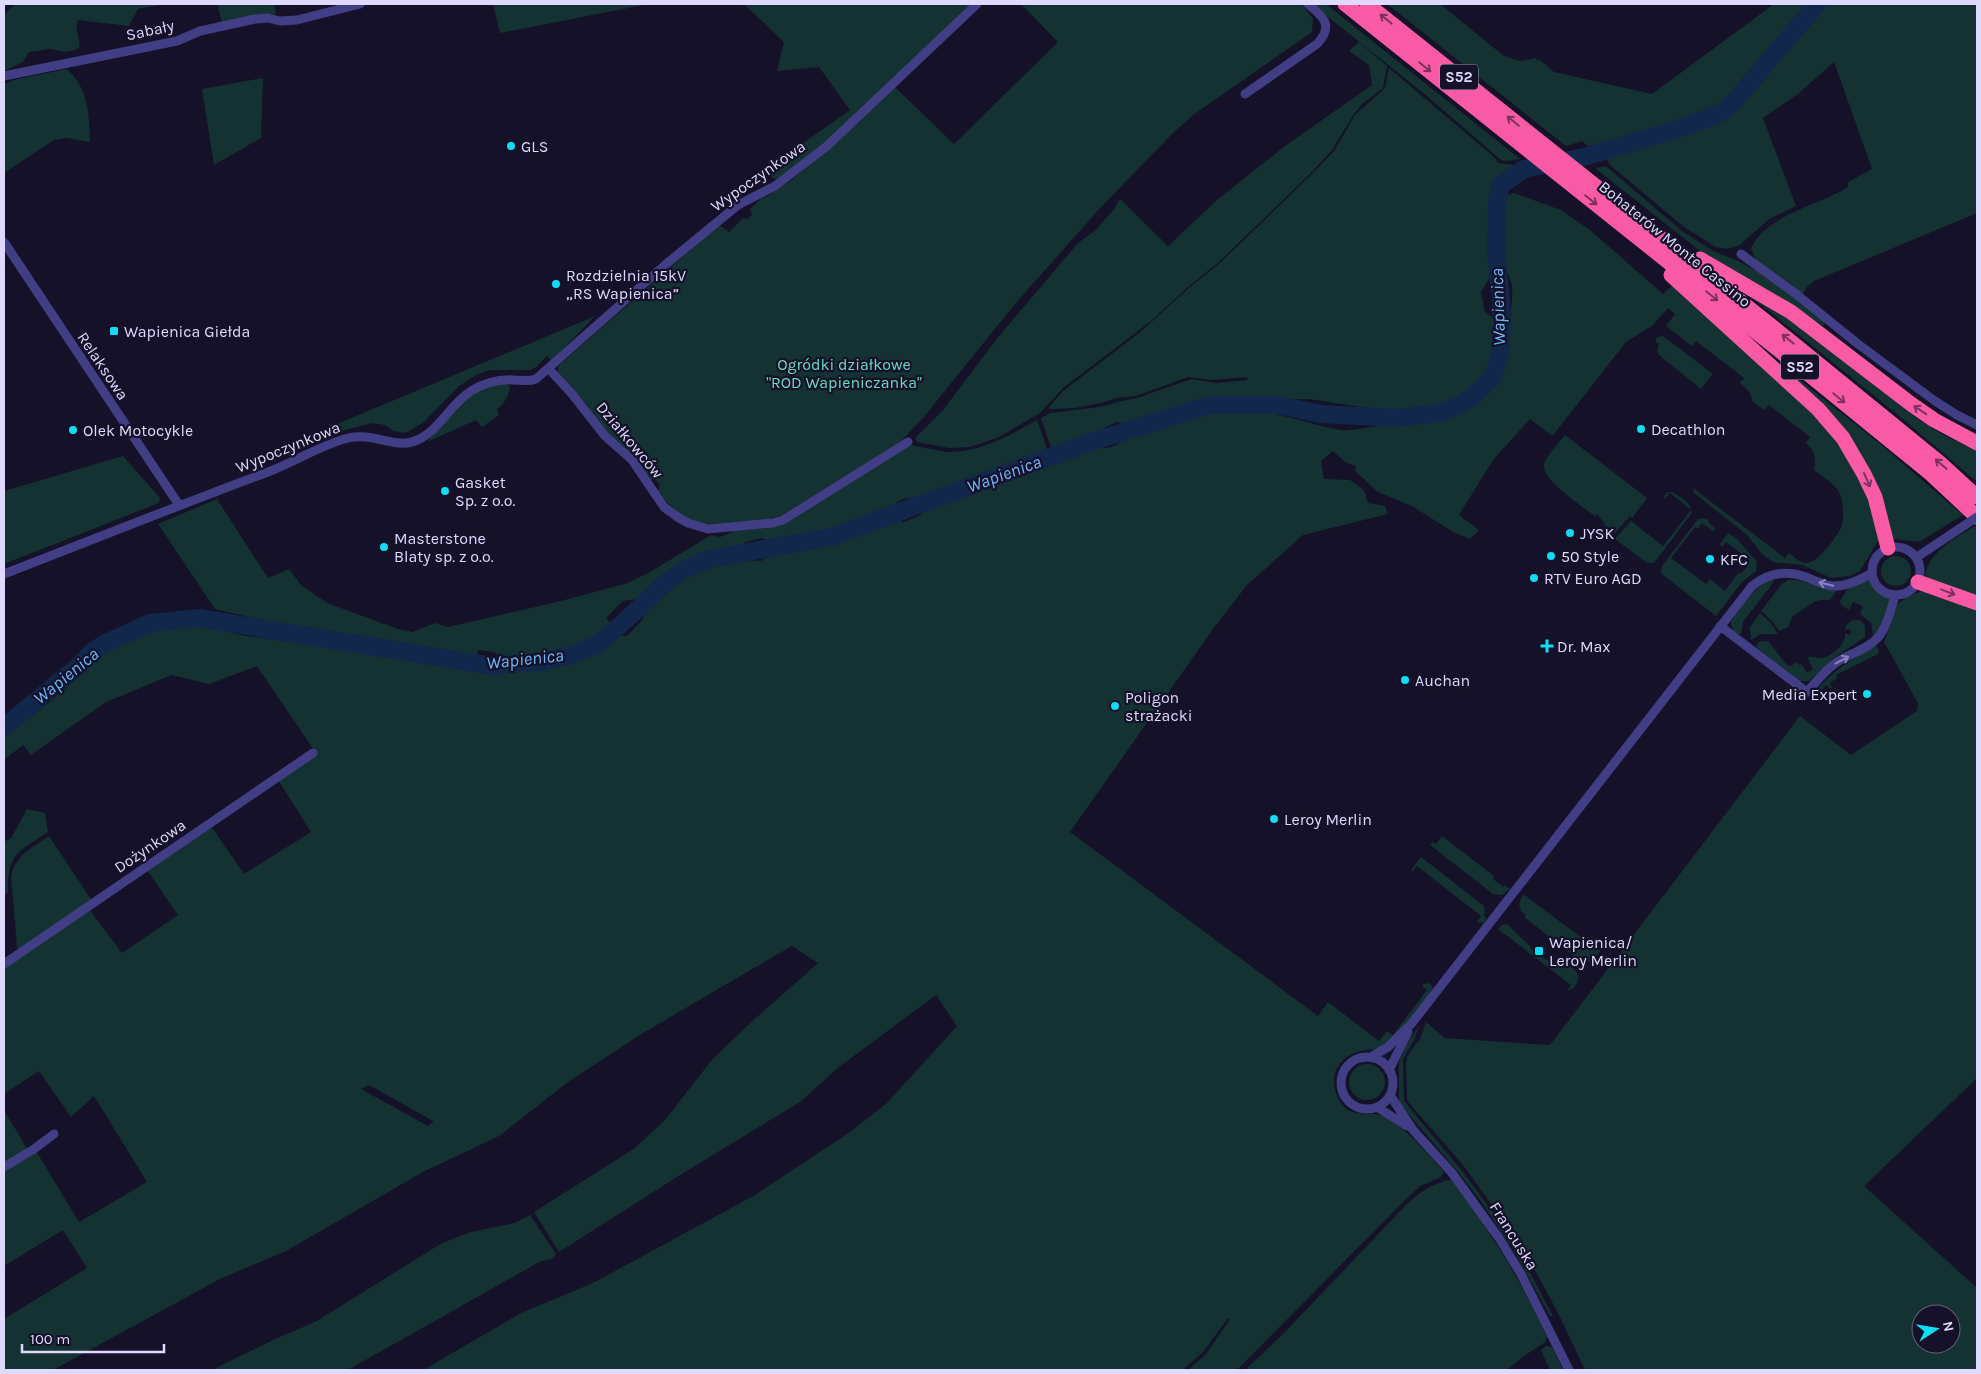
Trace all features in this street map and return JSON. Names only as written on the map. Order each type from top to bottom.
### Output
[{"type":"highway","name":"Bohaterów Monte Cassino","points":[[1345,4],[1931,474],[1977,517]]},
{"type":"highway","name":"Bohaterów Monte Cassino","points":[[1367,4],[1940,463],[1977,497]]},
{"type":"highway","points":[[1619,222],[1686,290],[1818,409],[1843,438],[1875,497],[1888,548]]},
{"type":"highway","points":[[1651,230],[1771,299],[1822,335],[1911,404],[1934,420],[1977,443]]},
{"type":"highway","points":[[1918,582],[1977,603]]},
{"type":"street","name":"Sabały","points":[[4,76],[177,41],[200,31],[255,19],[297,20],[360,4]]},
{"type":"street","name":"Wypoczynkowa","points":[[4,574],[279,468],[347,439],[361,436],[396,443],[415,441],[433,430],[460,399],[482,385],[502,380],[529,381],[536,379],[664,265],[738,205],[775,186],[827,146],[977,4]]},
{"type":"street","points":[[1245,94],[1317,44],[1324,37],[1327,28],[1324,19],[1308,4]]},
{"type":"street","name":"Relaksowa","points":[[4,242],[178,506]]},
{"type":"street","points":[[1741,254],[1935,401],[1977,425]]},
{"type":"street","name":"Działkowców","points":[[549,369],[572,394],[605,436],[632,460],[664,507],[688,523],[708,530],[773,523],[783,520],[908,442]]},
{"type":"street","points":[[1917,557],[1977,517]]},
{"type":"street","points":[[1894,546],[1907,549],[1917,557],[1921,569],[1918,582],[1912,590],[1895,596],[1881,590],[1873,580],[1874,560],[1888,548],[1894,546]]},
{"type":"street","points":[[1371,1057],[1388,1048],[1412,1024],[1752,586],[1774,573],[1792,574],[1832,586],[1849,584],[1872,574]]},
{"type":"street","points":[[1720,626],[1807,692],[1838,661],[1860,650],[1877,638],[1886,624],[1895,596]]},
{"type":"street","name":"Dożynkowa","points":[[4,964],[313,753]]},
{"type":"street","points":[[1389,1070],[1412,1024]]},
{"type":"street","points":[[1362,1057],[1378,1059],[1389,1070],[1392,1078],[1390,1095],[1377,1107],[1360,1108],[1351,1104],[1345,1098],[1341,1090],[1340,1081],[1347,1065],[1354,1060],[1362,1057]]},
{"type":"street","name":"Francuska","points":[[1390,1095],[1414,1130],[1458,1180],[1500,1238],[1526,1282],[1569,1370]]},
{"type":"street","name":"Francuska","points":[[1377,1107],[1414,1130]]},
{"type":"street","points":[[4,1168],[54,1134]]},
{"type":"green space","points":[[15,4],[165,4],[138,9],[129,26],[78,20],[78,49],[66,52],[50,49],[29,52],[23,62],[4,71],[4,15]]},
{"type":"green space","points":[[217,4],[274,4],[276,14],[261,14],[222,23]]},
{"type":"green space","points":[[493,4],[649,4],[500,33]]},
{"type":"green space","points":[[744,4],[971,4],[824,144],[779,179],[771,177],[768,168],[850,110],[819,67],[777,71],[784,42]]},
{"type":"green space","name":"Ogródki działkowe \"ROD Wapieniczanka\"","points":[[1021,4],[1302,4],[1313,19],[1312,32],[1193,115],[1172,134],[1102,206],[1015,304],[923,418],[899,443],[782,515],[767,520],[708,524],[692,520],[679,513],[658,491],[660,485],[655,479],[650,479],[635,456],[611,438],[588,406],[558,372],[558,366],[719,225],[729,232],[743,218],[748,219],[752,214],[750,209],[762,198],[793,179],[895,87],[954,144],[1058,42]]},
{"type":"green space","points":[[1312,4],[1326,4],[1520,159],[1501,160],[1427,96]]},
{"type":"green space","points":[[1387,4],[1440,4],[1504,56],[1520,61],[1536,58],[1537,61],[1540,60],[1554,72],[1652,94],[1774,4],[1807,4],[1729,99],[1710,111],[1691,118],[1591,149],[1582,141],[1566,146]]},
{"type":"green space","points":[[1827,4],[1977,4],[1977,213],[1814,281],[1803,294],[1756,260],[1751,249],[1757,238],[1767,228],[1794,212],[1848,187],[1848,182],[1872,169],[1834,62],[1798,94],[1763,118],[1796,206],[1769,219],[1740,245],[1727,249],[1716,247],[1684,227],[1610,165],[1607,159],[1612,155],[1719,122],[1736,108]]},
{"type":"green space","points":[[1359,42],[1387,66],[1383,88],[1362,104],[1332,150],[1311,173],[1220,261],[1151,321],[1063,388],[1040,413],[999,437],[970,447],[949,448],[917,442],[915,438],[943,410],[999,336],[1078,243],[1096,230],[1120,199],[1168,246],[1217,200],[1285,146],[1372,85],[1369,65],[1349,51]]},
{"type":"green space","points":[[1389,68],[1494,157],[1498,163],[1521,166],[1503,176],[1496,187],[1493,207],[1493,272],[1481,292],[1485,312],[1496,320],[1497,343],[1491,369],[1481,384],[1458,399],[1430,409],[1393,412],[1309,399],[1226,399],[1202,402],[1129,424],[1117,422],[1106,427],[1097,436],[1052,451],[1041,418],[1050,413],[1100,407],[1137,398],[1192,379],[1216,383],[1248,380],[1247,377],[1212,380],[1188,377],[1136,396],[1117,398],[1075,408],[1050,409],[1049,407],[1063,391],[1138,334],[1221,262],[1312,174],[1334,151],[1355,115],[1385,88]]},
{"type":"green space","points":[[67,69],[84,93],[88,111],[90,142],[66,138],[54,140],[4,173],[4,84],[17,79]]},
{"type":"green space","points":[[263,78],[261,138],[214,165],[202,89]]},
{"type":"green space","points":[[1607,167],[1682,231],[1715,252],[1759,272],[1790,293],[1825,321],[1823,326],[1777,295],[1705,255],[1595,168]]},
{"type":"green space","points":[[1514,193],[1561,210],[1590,230],[1663,294],[1673,285],[1827,427],[1865,487],[1879,539],[1860,571],[1850,576],[1831,578],[1802,565],[1773,562],[1762,554],[1747,535],[1694,493],[1693,488],[1785,558],[1789,553],[1804,563],[1810,562],[1821,554],[1832,542],[1842,525],[1843,509],[1840,494],[1832,483],[1814,470],[1814,455],[1806,443],[1810,437],[1769,405],[1764,410],[1753,402],[1749,391],[1740,383],[1744,378],[1696,341],[1692,346],[1666,326],[1675,314],[1668,308],[1653,325],[1626,342],[1554,434],[1551,435],[1530,419],[1493,460],[1459,515],[1479,530],[1470,539],[1453,532],[1412,506],[1378,492],[1355,471],[1356,466],[1345,462],[1333,451],[1321,461],[1324,479],[1350,480],[1364,490],[1368,503],[1385,506],[1388,514],[1303,535],[1247,585],[1213,629],[1070,832],[1318,1016],[1328,1002],[1379,1041],[1387,1031],[1393,1035],[1427,990],[1422,986],[1423,984],[1429,983],[1433,987],[1424,1002],[1391,1039],[1377,1049],[1357,1052],[1348,1056],[1338,1066],[1334,1082],[1336,1093],[1341,1103],[1347,1109],[1354,1112],[1376,1114],[1390,1119],[1412,1137],[1444,1172],[1441,1177],[1420,1186],[1404,1201],[1237,1370],[1188,1370],[1206,1354],[1230,1319],[1228,1318],[1204,1351],[1183,1370],[423,1370],[521,1313],[593,1283],[755,1195],[850,1132],[887,1103],[957,1026],[936,995],[839,1067],[800,1102],[559,1252],[534,1212],[635,1148],[665,1120],[711,1061],[748,1025],[818,963],[792,946],[643,1033],[568,1082],[499,1136],[423,1172],[286,1251],[220,1279],[53,1370],[4,1370],[4,1319],[87,1268],[63,1230],[4,1266],[4,1170],[36,1151],[79,1222],[147,1182],[94,1096],[71,1117],[39,1071],[4,1094],[4,967],[89,909],[122,953],[178,915],[147,870],[211,826],[244,874],[311,832],[278,780],[316,753],[257,666],[209,684],[172,675],[106,702],[31,755],[23,745],[4,760],[4,738],[62,692],[81,674],[102,649],[150,627],[198,624],[241,635],[382,655],[486,673],[572,663],[602,648],[617,635],[627,636],[643,619],[647,604],[682,576],[709,564],[744,556],[747,560],[761,561],[769,554],[832,540],[899,518],[902,523],[921,515],[925,508],[1095,447],[1114,446],[1135,433],[1182,417],[1206,411],[1244,409],[1273,413],[1328,427],[1353,430],[1414,423],[1454,412],[1467,406],[1488,389],[1497,379],[1508,353],[1512,290],[1506,268],[1504,250],[1506,196]],"holes":[[[369,1085],[433,1121],[428,1126],[361,1089]]]},
{"type":"green space","points":[[1744,291],[1763,300],[1919,420],[1940,433],[1977,451],[1977,482],[1903,419]]},
{"type":"green space","points":[[595,316],[552,361],[547,356],[530,370],[489,370],[476,375],[459,386],[423,423],[405,433],[394,431],[385,425],[372,423],[334,433],[330,427]]},
{"type":"green space","points":[[1663,336],[1713,374],[1701,389],[1659,355],[1657,351],[1659,343],[1655,342],[1657,337]]},
{"type":"green space","points":[[1758,347],[1879,443],[1963,515],[1919,542],[1893,539],[1872,475]]},
{"type":"green space","points":[[506,383],[510,386],[506,399],[497,409],[499,415],[482,427],[476,420],[427,442],[461,402],[485,387]]},
{"type":"green space","points":[[1037,420],[1048,452],[924,501],[907,498],[897,502],[895,508],[820,536],[773,543],[762,538],[745,542],[742,547],[710,554],[685,563],[636,599],[623,601],[606,618],[611,623],[594,639],[566,651],[518,658],[501,657],[493,652],[478,650],[477,657],[318,633],[215,609],[158,524],[217,499],[268,578],[289,569],[301,585],[327,603],[398,629],[412,632],[435,623],[448,627],[557,602],[628,583],[711,535],[720,537],[737,530],[768,528],[785,523],[910,445],[949,452],[973,449],[995,442]]},
{"type":"green space","points":[[1565,435],[1647,498],[1632,518],[1630,516],[1615,533],[1607,528],[1597,514],[1595,516],[1555,484],[1545,470],[1545,461]]},
{"type":"green space","points":[[123,456],[160,498],[159,503],[4,564],[4,491]]},
{"type":"green space","points":[[1668,492],[1673,492],[1686,501],[1691,510],[1670,493],[1665,499],[1664,496]]},
{"type":"green space","points":[[1691,510],[1691,514],[1654,563],[1647,563],[1615,539],[1631,521],[1663,546]]},
{"type":"green space","points":[[1704,518],[1709,520],[1708,522],[1715,528],[1714,532],[1702,523],[1698,529],[1695,527],[1671,558],[1706,584],[1710,579],[1725,591],[1738,573],[1742,573],[1747,567],[1745,563],[1748,559],[1726,542],[1722,547],[1720,544],[1728,533],[1738,540],[1757,562],[1756,571],[1742,582],[1716,616],[1663,575],[1661,571],[1662,566],[1698,519]]},
{"type":"green space","points":[[1975,526],[1977,529],[1977,598],[1925,579],[1930,562],[1936,554],[1950,542]]},
{"type":"green space","points":[[1896,556],[1907,560],[1911,571],[1907,582],[1896,586],[1885,582],[1881,571],[1885,560]]},
{"type":"green space","points":[[1774,579],[1773,583],[1743,622],[1741,634],[1736,633],[1732,628],[1731,621],[1760,586]]},
{"type":"green space","points":[[1788,580],[1806,582],[1835,590],[1836,592],[1830,600],[1814,602],[1793,616],[1788,627],[1779,631],[1761,611],[1781,585]]},
{"type":"green space","points":[[1869,580],[1878,593],[1891,599],[1882,625],[1874,636],[1871,623],[1860,614],[1863,606],[1853,602],[1849,610],[1841,605],[1840,601],[1848,588]]},
{"type":"green space","points":[[1921,591],[1977,610],[1977,1078],[1864,1186],[1977,1288],[1977,1370],[1585,1370],[1557,1311],[1523,1248],[1463,1165],[1409,1103],[1407,1099],[1407,1057],[1417,1042],[1419,1042],[1426,1022],[1445,1038],[1550,1045],[1800,716],[1851,755],[1917,711],[1918,703],[1884,642],[1897,605],[1904,599]]},
{"type":"green space","points":[[1760,613],[1771,623],[1778,634],[1761,634],[1751,640],[1750,627]]},
{"type":"green space","points":[[1854,620],[1859,620],[1865,625],[1865,637],[1835,657],[1809,681],[1799,681],[1756,647],[1758,642],[1768,641],[1787,665],[1790,666],[1797,662],[1799,665],[1801,664],[1807,673],[1813,669],[1807,657],[1823,658],[1835,652],[1841,645],[1845,633],[1851,635],[1851,629],[1845,630],[1846,626]]},
{"type":"green space","points":[[1873,646],[1877,646],[1878,654],[1836,675],[1837,678],[1830,683],[1832,688],[1826,685],[1819,693],[1825,697],[1823,700],[1818,696],[1817,689],[1830,677]]},
{"type":"green space","points":[[27,809],[45,813],[48,832],[16,855],[10,870],[8,893],[4,894],[4,842],[11,838]]},
{"type":"green space","points":[[49,836],[92,901],[19,950],[17,947],[11,875],[14,866],[24,853]]},
{"type":"green space","points":[[1442,836],[1494,876],[1493,879],[1503,887],[1505,885],[1510,889],[1502,895],[1493,894],[1430,845],[1433,842],[1436,844]]},
{"type":"green space","points":[[1421,857],[1484,906],[1484,916],[1487,918],[1483,923],[1477,922],[1481,916],[1417,866],[1413,871],[1411,870]]},
{"type":"green space","points":[[1523,894],[1598,950],[1602,944],[1603,948],[1591,962],[1579,960],[1524,917],[1526,915],[1521,911],[1519,904]]},
{"type":"green space","points":[[1507,924],[1530,948],[1546,960],[1553,963],[1556,959],[1574,969],[1578,976],[1576,985],[1567,991],[1571,985],[1498,929],[1502,925]]},
{"type":"green space","points":[[1420,1024],[1414,1040],[1403,1059],[1404,1101],[1462,1171],[1499,1220],[1518,1250],[1553,1316],[1550,1316],[1514,1251],[1480,1200],[1399,1103],[1399,1062],[1406,1046]]},
{"type":"green space","points":[[1367,1064],[1374,1065],[1380,1069],[1384,1075],[1384,1089],[1380,1095],[1374,1099],[1367,1100],[1360,1099],[1354,1095],[1350,1089],[1349,1082],[1350,1075],[1354,1069],[1360,1065]]},
{"type":"green space","points":[[4,1110],[28,1150],[4,1165]]},
{"type":"green space","points":[[1451,1180],[1465,1198],[1504,1256],[1537,1316],[1547,1337],[1545,1342],[1507,1370],[1245,1370],[1283,1334],[1406,1205],[1416,1196],[1436,1184]]},
{"type":"green space","points":[[530,1215],[556,1254],[552,1259],[541,1261],[348,1370],[212,1370],[315,1322],[442,1243],[471,1232],[515,1223]]},
{"type":"green space","points":[[1546,1346],[1552,1347],[1563,1370],[1550,1370],[1541,1350]]},
{"type":"waterway","name":"Wapienica","points":[[4,727],[76,668],[93,651],[150,623],[199,618],[492,666],[544,661],[569,656],[598,644],[665,583],[685,569],[709,559],[831,537],[1091,442],[1209,405],[1278,405],[1321,414],[1395,418],[1440,413],[1459,405],[1475,395],[1491,379],[1499,360],[1502,331],[1496,252],[1497,202],[1501,185],[1524,169],[1584,157],[1684,127],[1720,113],[1731,105],[1817,4]]},
{"type":"place","name":"GLS","points":[[511,146]]},
{"type":"place","name":"Rozdzielnia 15kV „RS Wapienica”","points":[[556,284]]},
{"type":"place","name":"Wapienica Giełda","points":[[114,331]]},
{"type":"place","name":"Decathlon","points":[[1641,429]]},
{"type":"place","name":"Olek Motocykle","points":[[73,430]]},
{"type":"place","name":"Gasket Sp. z o.o.","points":[[445,491]]},
{"type":"place","name":"JYSK","points":[[1570,533]]},
{"type":"place","name":"Masterstone Blaty sp. z o.o.","points":[[384,547]]},
{"type":"place","name":"50 Style","points":[[1551,556]]},
{"type":"place","name":"KFC","points":[[1710,559]]},
{"type":"place","name":"RTV Euro AGD","points":[[1534,578]]},
{"type":"place","name":"Dr. Max","points":[[1547,646]]},
{"type":"place","name":"Auchan","points":[[1405,680]]},
{"type":"place","name":"Media Expert","points":[[1867,694]]},
{"type":"place","name":"Poligon strażacki","points":[[1115,706]]},
{"type":"place","name":"Leroy Merlin","points":[[1274,819]]},
{"type":"place","name":"Wapienica/ Leroy Merlin","points":[[1539,951]]}]
